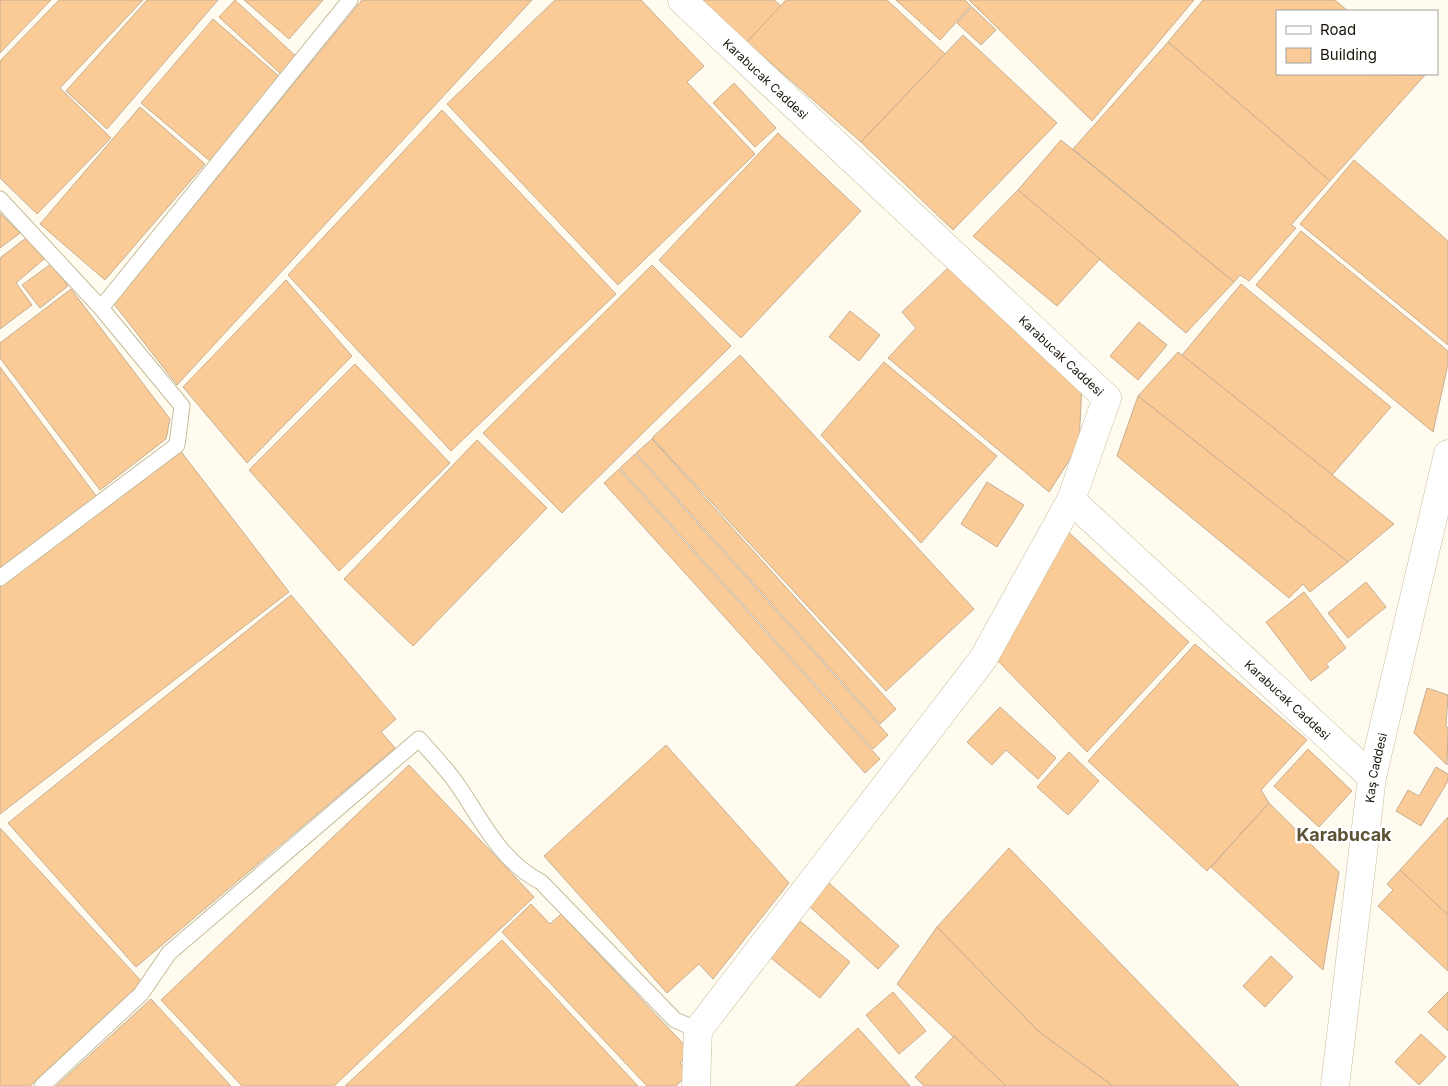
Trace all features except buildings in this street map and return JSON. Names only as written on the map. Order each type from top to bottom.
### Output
[{"type":"street","name":"Karabucak Caddesi","points":[[682,0],[1107,398],[1071,500],[1372,777]]},
{"type":"street","name":"Kaş Caddesi","points":[[1335,1086],[1372,777],[1448,454]]},
{"type":"street","points":[[696,1086],[698,1030],[983,659],[1071,500]]},
{"type":"lane","points":[[101,308],[350,0]]},
{"type":"lane","points":[[0,199],[101,308],[182,406],[177,445],[0,578]]},
{"type":"lane","points":[[42,1086],[141,994],[169,954],[419,739],[456,783],[483,826],[522,872],[541,882],[674,1020],[698,1030]]},
{"type":"district","name":"Karabucak","points":[[1344,834]]}]
